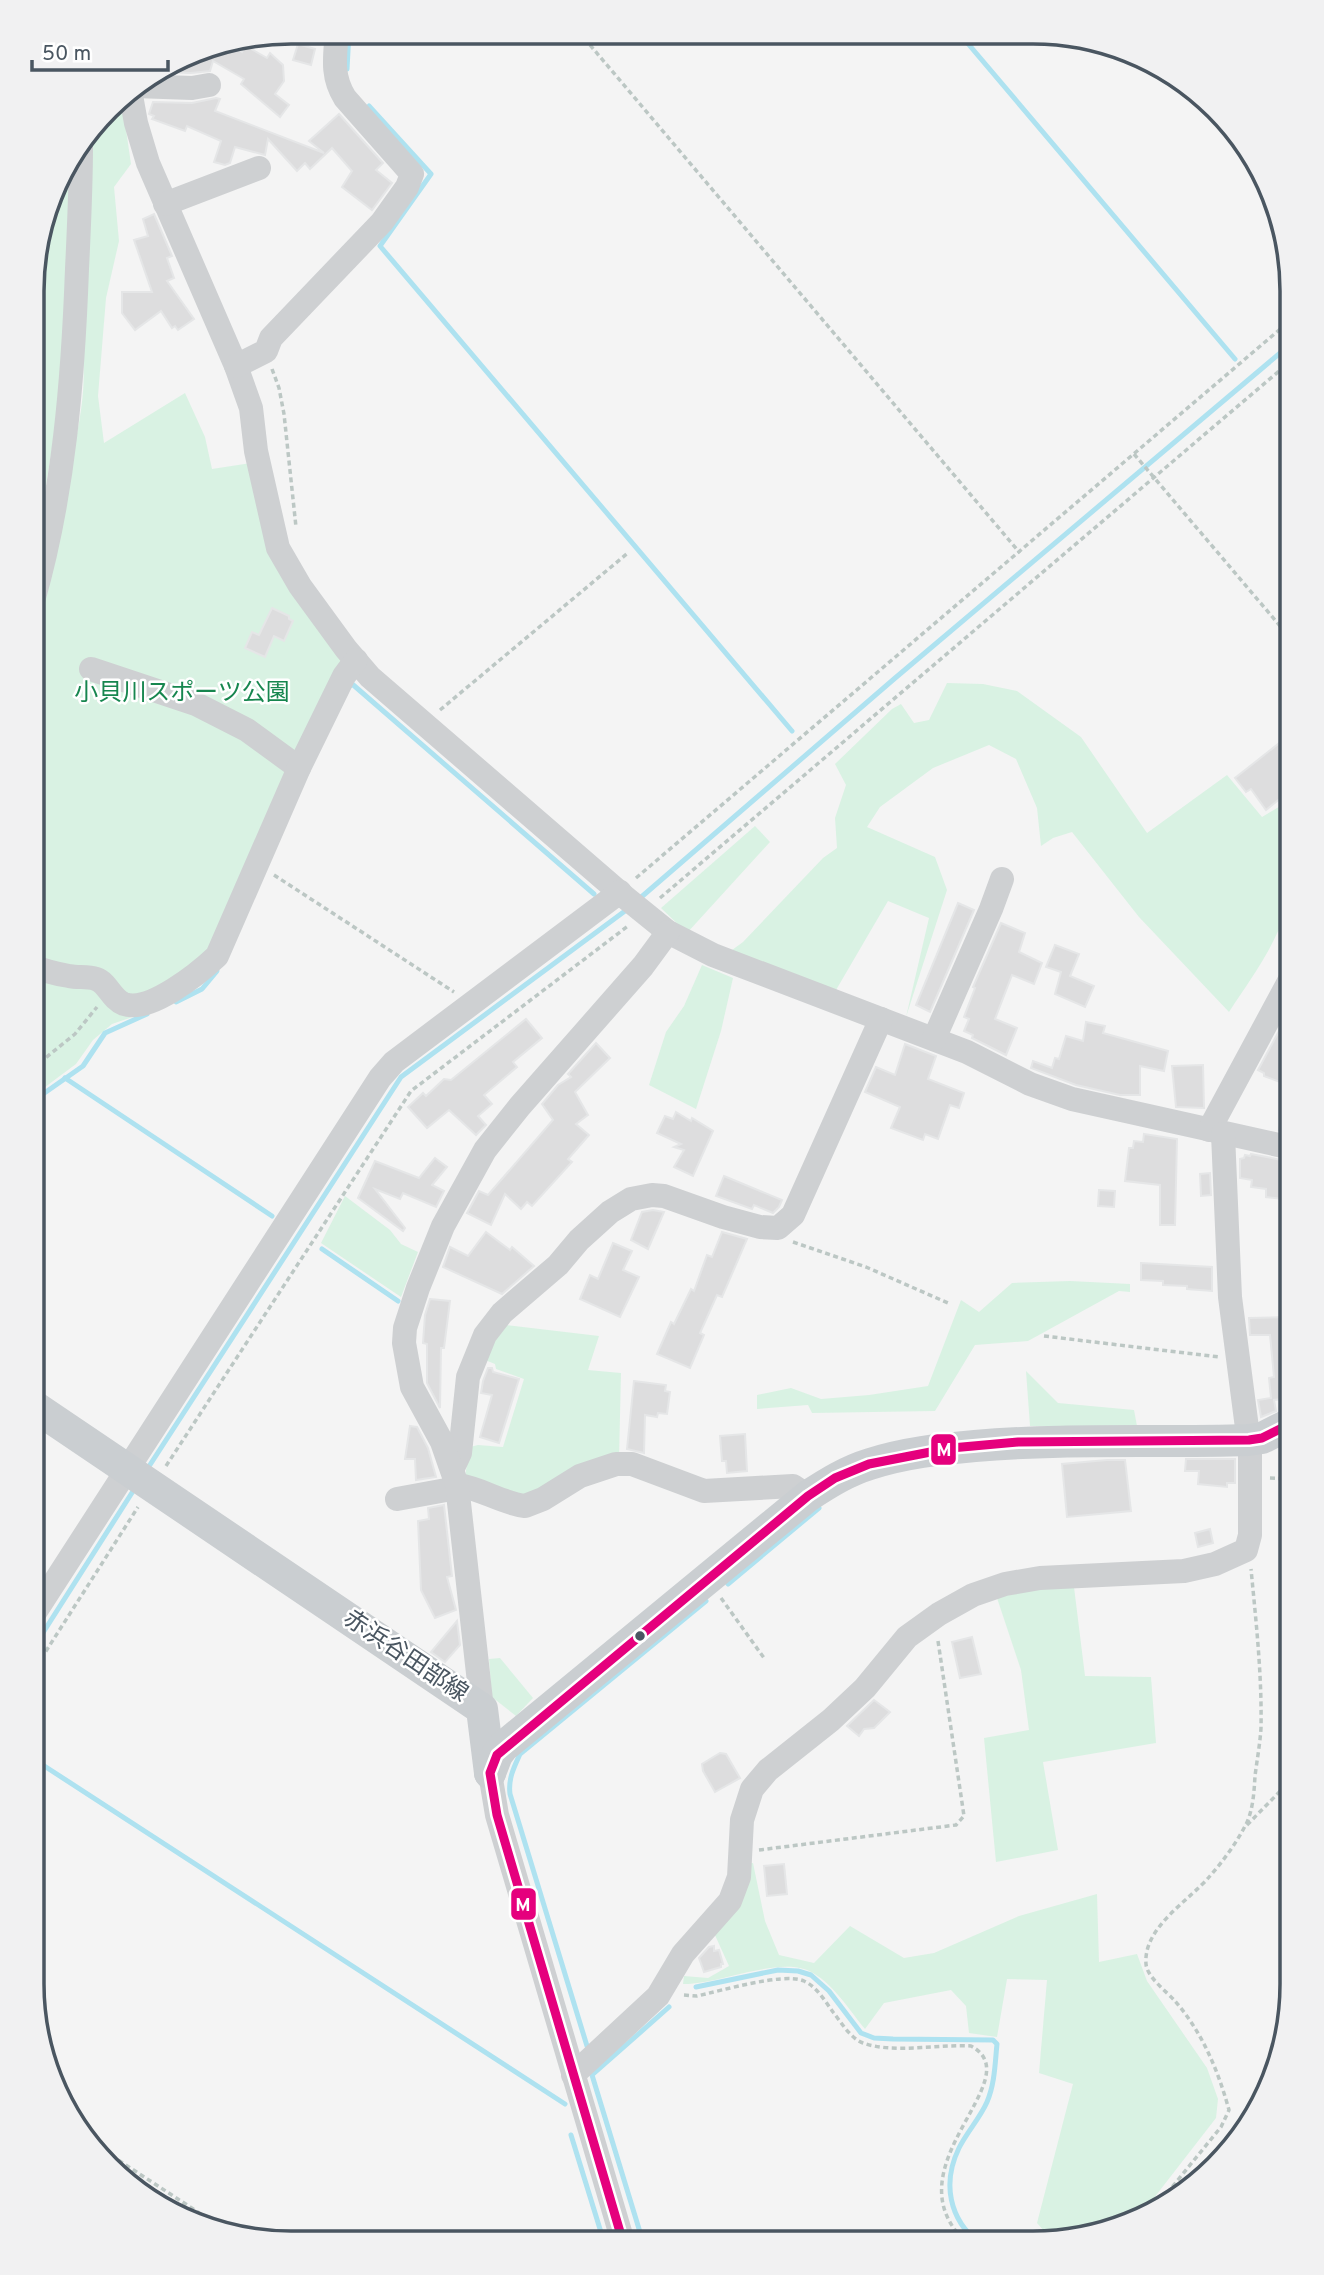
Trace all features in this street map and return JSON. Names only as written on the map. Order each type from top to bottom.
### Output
[{"type":"main road","name":"赤浜谷田部線","points":[[44,1413],[482,1709],[489,1773]]},
{"type":"main road","points":[[489,1773],[503,1747],[808,1496],[835,1478],[869,1464],[951,1448],[1018,1442],[1249,1440],[1280,1429]]},
{"type":"street","points":[[236,366],[266,351],[271,338],[382,222],[407,187],[412,174],[339,88],[334,63],[336,44]]},
{"type":"street","points":[[152,87],[192,88],[209,85]]},
{"type":"street","points":[[132,102],[148,163],[236,366],[251,408],[259,462],[278,548],[300,586],[370,677],[668,932],[713,955],[967,1052],[1030,1084],[1072,1099],[1280,1145]]},
{"type":"street","points":[[44,554],[55,507],[70,401],[80,161]]},
{"type":"street","points":[[165,204],[259,168]]},
{"type":"street","points":[[44,969],[71,977],[97,979],[123,1003],[132,1005],[148,1002],[187,983],[217,956],[299,768],[344,676],[356,660]]},
{"type":"street","points":[[91,669],[197,704],[247,730],[299,768]]},
{"type":"street","points":[[934,1039],[1002,878]]},
{"type":"street","points":[[44,1602],[141,1478],[380,1078],[394,1062],[471,1003],[632,902]]},
{"type":"street","points":[[456,1480],[430,1417],[412,1387],[406,1363],[405,1328],[418,1288],[443,1226],[485,1150],[520,1106],[643,966],[668,932]]},
{"type":"street","points":[[573,2075],[658,1996],[683,1954],[730,1901],[738,1877],[742,1820],[752,1790],[768,1770],[831,1720],[865,1688],[907,1637],[934,1617],[973,1595],[1004,1584],[1040,1578],[1184,1571],[1215,1564],[1245,1550],[1250,1535],[1249,1440],[1230,1297],[1216,1132],[1280,1005]]},
{"type":"street","points":[[482,1709],[456,1480],[468,1377],[485,1335],[502,1313],[558,1265],[579,1240],[610,1212],[631,1199],[664,1196],[723,1217],[778,1228],[793,1215],[881,1019]]},
{"type":"street","points":[[397,1499],[456,1480],[513,1504],[525,1506],[598,1469],[616,1464],[632,1464],[704,1490],[793,1486],[808,1496]]},
{"type":"street","points":[[489,1773],[497,1815],[620,2231]]},
{"type":"path","points":[[589,44],[1020,553]]},
{"type":"path","points":[[44,1652],[141,1478],[411,1091],[626,929],[632,902],[1020,553],[1280,330]]},
{"type":"path","points":[[266,351],[279,388],[284,414],[296,529]]},
{"type":"path","points":[[632,902],[1280,371]]},
{"type":"path","points":[[1134,454],[1280,626]]},
{"type":"path","points":[[424,723],[629,552]]},
{"type":"path","points":[[274,874],[471,1003]]},
{"type":"path","points":[[44,1059],[75,1034],[110,992]]},
{"type":"path","points":[[778,1228],[788,1240],[866,1267],[948,1303]]},
{"type":"path","points":[[1044,1336],[1237,1359]]},
{"type":"path","points":[[1245,1550],[1251,1566],[1261,1730],[1253,1798],[1246,1825]]},
{"type":"path","points":[[707,1579],[764,1658]]},
{"type":"path","points":[[740,1852],[956,1825],[961,1821],[964,1816],[934,1617]]},
{"type":"path","points":[[1169,2190],[1221,2127],[1229,2110],[1209,2055],[1193,2023],[1151,1975],[1146,1965],[1147,1951],[1156,1930],[1174,1909],[1209,1878],[1246,1825],[1280,1791]]},
{"type":"path","points":[[666,1985],[677,1995],[697,1996],[780,1978],[796,1978],[818,1992],[853,2038],[862,2043],[882,2047],[971,2046],[979,2050],[985,2058],[988,2074],[976,2103],[950,2148],[943,2169],[943,2208],[958,2231]]},
{"type":"path","points":[[115,2158],[200,2214]]},
{"type":"green space","name":"小貝川スポーツ公園","points":[[123,109],[131,164],[114,187],[119,241],[106,298],[98,396],[104,443],[185,393],[205,437],[212,469],[251,463],[259,513],[352,672],[216,966],[200,986],[156,1009],[112,1024],[93,1040],[76,1064],[44,1088],[44,599],[77,436],[84,382],[81,348],[89,149]]},
{"type":"green space","points":[[72,176],[65,367],[44,498],[44,275],[52,227]]},
{"type":"green space","points":[[947,683],[983,684],[1017,691],[1081,737],[1147,833],[1227,775],[1262,817],[1280,806],[1280,926],[1269,950],[1229,1012],[1139,917],[1072,832],[1053,838],[1041,846],[1037,808],[1016,759],[989,745],[933,768],[880,807],[867,827],[935,857],[947,890],[906,1017],[929,918],[888,901],[836,990],[728,953],[743,942],[823,858],[837,848],[835,818],[846,785],[835,764],[892,709],[901,704],[914,723],[929,720]]},
{"type":"green space","points":[[755,826],[770,842],[687,933],[661,908]]},
{"type":"green space","points":[[702,965],[733,978],[721,1031],[696,1109],[649,1085],[666,1032],[684,1006]]},
{"type":"green space","points":[[345,1196],[390,1230],[401,1244],[418,1252],[401,1297],[321,1243]]},
{"type":"green space","points":[[1070,1281],[1130,1284],[1130,1292],[1119,1291],[1028,1341],[975,1345],[935,1411],[812,1413],[808,1405],[757,1409],[757,1395],[791,1388],[821,1399],[928,1386],[961,1300],[979,1312],[1012,1283]]},
{"type":"green space","points":[[497,1324],[599,1336],[588,1370],[621,1373],[619,1459],[531,1494],[509,1495],[465,1476],[470,1447],[503,1447],[524,1379],[496,1369],[495,1364],[485,1360]]},
{"type":"green space","points":[[1026,1371],[1058,1403],[1134,1410],[1137,1426],[1030,1426]]},
{"type":"green space","points":[[1023,1587],[1074,1587],[1085,1676],[1151,1677],[1156,1743],[1043,1762],[1058,1850],[996,1862],[984,1738],[1029,1730],[1021,1670],[997,1598]]},
{"type":"green space","points":[[500,1658],[533,1698],[516,1716],[492,1697],[489,1659]]},
{"type":"green space","points":[[753,1863],[765,1921],[779,1955],[814,1963],[850,1926],[904,1958],[934,1953],[1019,1916],[1097,1894],[1099,1962],[1137,1954],[1147,1981],[1207,2068],[1218,2099],[1216,2118],[1152,2201],[1097,2223],[1044,2231],[1037,2223],[1073,2084],[1039,2073],[1047,1980],[1007,1979],[997,2037],[969,2033],[966,2006],[951,1990],[884,2003],[865,2029],[828,1984],[813,1973],[800,1968],[768,1968],[683,1984],[684,1976],[708,1978],[729,1966],[714,1933],[744,1864]]},
{"type":"building","points":[[298,44],[315,49],[311,65],[293,60]]},
{"type":"building","points":[[249,48],[267,58],[270,53],[283,65],[284,81],[275,94],[289,105],[280,117],[241,84],[244,79],[213,61],[210,71],[176,72],[227,52],[239,50],[242,52]]},
{"type":"building","points":[[220,99],[215,111],[324,153],[309,141],[339,114],[383,163],[376,170],[392,183],[372,210],[342,187],[352,171],[332,148],[310,169],[305,163],[297,171],[268,139],[265,155],[235,147],[230,163],[225,165],[214,162],[221,141],[187,126],[185,131],[152,119],[154,116],[149,114],[153,102],[192,103]]},
{"type":"building","points":[[154,214],[172,256],[167,258],[174,278],[167,281],[194,319],[178,330],[175,326],[172,328],[161,311],[135,330],[122,313],[122,292],[152,292],[134,240],[148,236],[143,219]]},
{"type":"building","points":[[272,608],[289,616],[293,621],[284,641],[274,636],[265,657],[245,648],[252,632],[259,635]]},
{"type":"building","points":[[1280,742],[1280,799],[1266,810],[1251,789],[1246,792],[1235,778]]},
{"type":"building","points":[[958,903],[974,910],[930,1012],[916,1005]]},
{"type":"building","points":[[1001,923],[1025,933],[1019,952],[1042,963],[1034,984],[1012,975],[995,1019],[1017,1028],[1006,1055],[972,1038],[973,1035],[964,1031],[969,1019],[964,1017],[975,988],[973,987]]},
{"type":"building","points":[[1055,945],[1079,954],[1070,976],[1094,986],[1085,1007],[1055,994],[1061,972],[1046,967]]},
{"type":"building","points":[[526,1019],[542,1038],[513,1062],[517,1067],[484,1095],[492,1104],[478,1116],[486,1125],[476,1135],[449,1110],[427,1128],[408,1107],[423,1093],[426,1096],[444,1079],[451,1080]]},
{"type":"building","points":[[1086,1022],[1105,1026],[1103,1033],[1168,1051],[1164,1071],[1140,1066],[1140,1095],[1120,1095],[1076,1085],[1031,1068],[1033,1061],[1052,1068],[1055,1058],[1059,1059],[1066,1036],[1083,1041]]},
{"type":"building","points":[[1280,1029],[1280,1082],[1264,1076],[1264,1073],[1258,1070]]},
{"type":"building","points":[[596,1043],[610,1058],[575,1092],[588,1115],[576,1124],[589,1135],[568,1159],[572,1162],[532,1206],[527,1202],[521,1209],[505,1194],[491,1225],[467,1213],[479,1191],[488,1195],[553,1120],[542,1104],[558,1085],[571,1077],[568,1074]]},
{"type":"building","points":[[905,1044],[936,1056],[928,1079],[964,1093],[959,1108],[950,1105],[938,1139],[925,1134],[923,1140],[891,1128],[900,1107],[865,1092],[876,1067],[895,1075]]},
{"type":"building","points":[[1203,1065],[1204,1108],[1176,1107],[1172,1066]]},
{"type":"building","points":[[676,1112],[713,1131],[693,1176],[674,1167],[684,1150],[674,1147],[681,1144],[657,1133],[665,1116],[673,1119]]},
{"type":"building","points":[[1144,1134],[1177,1139],[1175,1225],[1160,1225],[1160,1185],[1125,1181],[1129,1148],[1133,1148],[1134,1141],[1143,1142]]},
{"type":"building","points":[[1251,1154],[1280,1160],[1280,1199],[1266,1197],[1266,1189],[1251,1187],[1252,1180],[1240,1178],[1240,1159],[1245,1155]]},
{"type":"building","points":[[435,1158],[447,1167],[432,1185],[444,1191],[436,1207],[403,1193],[400,1199],[375,1189],[405,1228],[403,1231],[358,1198],[375,1161],[419,1178]]},
{"type":"building","points":[[1210,1173],[1211,1195],[1201,1196],[1200,1174]]},
{"type":"building","points":[[724,1176],[782,1200],[779,1207],[773,1213],[754,1205],[752,1209],[716,1196]]},
{"type":"building","points":[[1099,1190],[1115,1191],[1114,1207],[1098,1206]]},
{"type":"building","points":[[642,1212],[664,1212],[648,1249],[631,1240]]},
{"type":"building","points":[[486,1232],[510,1250],[512,1247],[534,1266],[502,1294],[443,1267],[450,1247],[468,1256]]},
{"type":"building","points":[[722,1232],[747,1239],[722,1297],[717,1295],[700,1333],[704,1335],[690,1368],[657,1354],[671,1322],[674,1324],[691,1289],[694,1291],[707,1255],[712,1257]]},
{"type":"building","points":[[613,1243],[632,1251],[623,1270],[639,1277],[620,1317],[580,1299],[590,1275],[598,1279]]},
{"type":"building","points":[[1141,1263],[1212,1267],[1212,1291],[1163,1285],[1163,1281],[1141,1280]]},
{"type":"building","points":[[430,1299],[450,1301],[444,1348],[441,1348],[440,1408],[427,1383],[427,1344],[423,1343],[425,1315]]},
{"type":"building","points":[[1280,1317],[1280,1399],[1274,1400],[1276,1411],[1261,1417],[1258,1400],[1271,1398],[1269,1378],[1274,1377],[1270,1335],[1250,1335],[1249,1318]]},
{"type":"building","points":[[488,1368],[519,1379],[499,1443],[480,1437],[492,1395],[481,1393]]},
{"type":"building","points":[[634,1381],[666,1385],[665,1391],[670,1392],[667,1414],[658,1413],[657,1417],[645,1415],[644,1453],[627,1449]]},
{"type":"building","points":[[410,1426],[417,1427],[428,1448],[436,1477],[416,1480],[415,1459],[405,1459]]},
{"type":"building","points":[[745,1434],[747,1471],[727,1473],[726,1461],[722,1461],[720,1436]]},
{"type":"building","points":[[1186,1459],[1235,1459],[1235,1483],[1227,1483],[1227,1487],[1198,1484],[1199,1471],[1185,1471]]},
{"type":"building","points":[[1125,1460],[1131,1511],[1067,1517],[1062,1464]]},
{"type":"building","points":[[444,1505],[452,1576],[447,1577],[456,1610],[435,1618],[421,1590],[418,1521],[429,1519],[428,1508]]},
{"type":"building","points":[[1210,1529],[1213,1543],[1198,1547],[1195,1533]]},
{"type":"building","points":[[457,1621],[460,1645],[445,1662],[431,1652]]},
{"type":"building","points":[[972,1637],[981,1674],[960,1678],[952,1642]]},
{"type":"building","points":[[874,1700],[890,1712],[874,1728],[864,1729],[859,1736],[847,1726]]},
{"type":"building","points":[[720,1753],[726,1754],[740,1778],[715,1792],[702,1764]]},
{"type":"building","points":[[784,1864],[787,1894],[767,1896],[764,1866]]},
{"type":"building","points":[[714,1946],[714,1951],[719,1950],[723,1964],[704,1972],[699,1958],[709,1947]]},
{"type":"waterway","points":[[347,69],[348,44]]},
{"type":"waterway","points":[[968,44],[1235,359]]},
{"type":"waterway","points":[[369,106],[431,174],[380,246],[792,731]]},
{"type":"waterway","points":[[639,899],[894,679],[1280,353]]},
{"type":"waterway","points":[[350,686],[351,683],[594,894]]},
{"type":"waterway","points":[[146,1471],[401,1077],[629,908]]},
{"type":"waterway","points":[[176,1002],[202,989],[217,971]]},
{"type":"waterway","points":[[44,1093],[83,1066],[105,1033],[147,1014]]},
{"type":"waterway","points":[[65,1078],[272,1216]]},
{"type":"waterway","points":[[322,1249],[398,1301]]},
{"type":"waterway","points":[[44,1631],[135,1488]]},
{"type":"waterway","points":[[728,1584],[819,1508]]},
{"type":"waterway","points":[[587,2046],[510,1794],[512,1773],[520,1754],[706,1601]]},
{"type":"waterway","points":[[44,1766],[565,2104]]},
{"type":"waterway","points":[[696,1987],[778,1970],[798,1971],[811,1975],[829,1991],[861,2033],[874,2038],[993,2040],[997,2044],[990,2095],[959,2148],[951,2174],[951,2200],[967,2231]]},
{"type":"waterway","points":[[640,2231],[592,2075],[669,2007]]},
{"type":"waterway","points":[[571,2135],[601,2231]]},
{"type":"transit line","name":"M","points":[[620,2231],[497,1815],[490,1773],[497,1755],[808,1496],[835,1478],[869,1464],[951,1448],[1018,1442],[1249,1440],[1262,1438],[1280,1429]]}]
